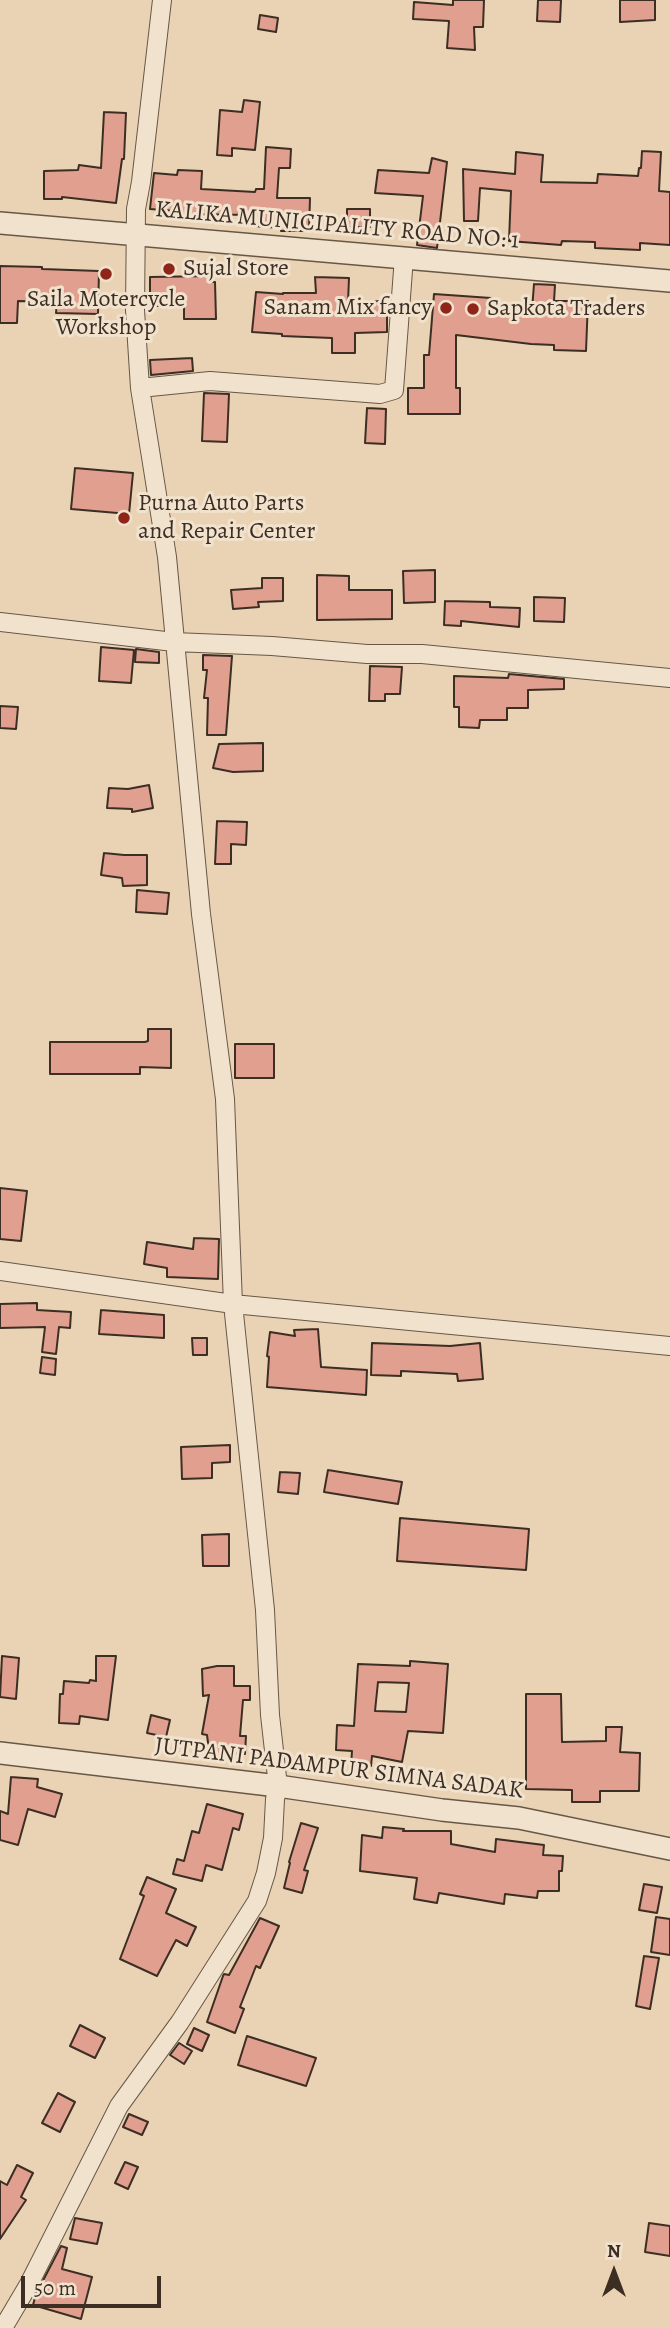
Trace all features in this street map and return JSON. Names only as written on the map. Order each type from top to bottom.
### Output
[{"type":"street","points":[[4,2328],[119,2106],[180,2022],[257,1902],[273,1838],[278,1786],[270,1715],[265,1610],[233,1304],[225,1100],[201,914],[167,557],[140,388],[135,310],[135,209],[141,182],[162,0]]},
{"type":"street","name":"KALIKA MUNICIPALITY ROAD NO: 1","points":[[0,223],[670,281]]},
{"type":"street","points":[[140,388],[210,381],[380,394],[394,390],[404,257]]},
{"type":"street","points":[[0,622],[174,642],[367,654],[422,654],[670,678]]},
{"type":"street","points":[[0,1271],[233,1304],[670,1346]]},
{"type":"street","name":"JUTPANI PADAMPUR SIMNA SADAK","points":[[0,1753],[519,1818],[670,1849]]},
{"type":"building","points":[[453,0],[484,0],[483,27],[474,27],[475,50],[447,48],[449,21],[413,19],[414,2],[453,5]]},
{"type":"building","points":[[538,0],[561,0],[560,22],[537,21]]},
{"type":"building","points":[[620,0],[655,0],[655,20],[620,22]]},
{"type":"building","points":[[260,15],[278,18],[276,32],[258,29]]},
{"type":"building","points":[[244,100],[260,102],[255,150],[232,148],[232,156],[217,155],[220,110],[242,112]]},
{"type":"building","points":[[104,112],[126,113],[124,159],[116,203],[62,197],[44,199],[44,171],[78,170],[79,165],[101,168]]},
{"type":"building","points":[[266,147],[291,149],[290,168],[279,168],[277,198],[310,198],[309,231],[281,231],[281,228],[253,226],[254,215],[175,214],[175,211],[150,209],[154,173],[177,175],[178,170],[202,171],[201,189],[255,192],[256,189],[264,189]]},
{"type":"building","points":[[642,151],[661,152],[659,191],[670,192],[670,245],[640,243],[640,250],[595,248],[595,242],[562,241],[561,245],[509,241],[511,191],[480,188],[478,221],[464,221],[463,169],[515,174],[516,152],[543,155],[541,182],[597,183],[598,174],[638,176]]},
{"type":"building","points":[[432,158],[447,162],[437,248],[417,245],[423,196],[375,193],[378,170],[429,173]]},
{"type":"building","points":[[347,209],[370,209],[370,227],[347,227]]},
{"type":"building","points":[[0,266],[99,271],[98,314],[56,313],[57,302],[18,301],[17,323],[0,323]]},
{"type":"building","points":[[213,276],[216,319],[184,319],[184,306],[150,306],[150,277]]},
{"type":"building","points":[[315,277],[349,278],[348,302],[387,301],[387,332],[355,333],[355,353],[332,353],[332,338],[252,332],[256,292],[316,293]]},
{"type":"building","points":[[534,284],[555,285],[554,301],[588,301],[586,351],[554,350],[554,345],[456,335],[456,388],[460,388],[460,414],[408,414],[408,388],[424,388],[424,355],[429,355],[434,294],[491,298],[490,307],[532,310]]},
{"type":"building","points":[[192,358],[193,371],[151,375],[150,360]]},
{"type":"building","points":[[204,393],[229,394],[227,442],[202,441]]},
{"type":"building","points":[[367,408],[386,409],[385,444],[365,443]]},
{"type":"building","points":[[75,468],[133,473],[129,514],[71,509]]},
{"type":"building","points":[[435,570],[435,602],[404,603],[403,571]]},
{"type":"building","points":[[317,575],[349,576],[349,590],[392,590],[392,619],[317,620]]},
{"type":"building","points":[[262,578],[283,578],[283,601],[258,602],[259,607],[233,609],[231,590],[262,588]]},
{"type":"building","points":[[534,597],[565,598],[564,622],[534,621]]},
{"type":"building","points":[[445,601],[490,602],[490,607],[520,608],[519,627],[461,621],[461,626],[444,625]]},
{"type":"building","points":[[101,647],[134,650],[131,683],[99,681]]},
{"type":"building","points":[[136,649],[159,652],[159,663],[135,662]]},
{"type":"building","points":[[203,655],[232,656],[226,735],[207,735],[208,698],[204,698],[207,670],[203,670]]},
{"type":"building","points":[[370,666],[402,667],[400,694],[385,694],[385,701],[369,701]]},
{"type":"building","points":[[509,674],[564,679],[564,689],[528,690],[528,708],[507,708],[507,720],[480,720],[479,728],[459,727],[459,707],[454,707],[454,676],[508,678]]},
{"type":"building","points":[[0,706],[18,707],[16,729],[0,728]]},
{"type":"building","points":[[263,743],[263,771],[233,772],[213,768],[219,744]]},
{"type":"building","points":[[149,785],[153,808],[132,812],[132,809],[107,808],[109,788],[128,789]]},
{"type":"building","points":[[217,821],[247,822],[246,845],[231,844],[231,864],[215,864]]},
{"type":"building","points":[[104,853],[147,855],[147,885],[123,886],[122,878],[101,875]]},
{"type":"building","points":[[137,890],[169,893],[167,914],[136,912]]},
{"type":"building","points":[[148,1029],[171,1029],[171,1068],[140,1067],[140,1074],[50,1074],[50,1042],[145,1042],[148,1041]]},
{"type":"building","points":[[235,1044],[274,1044],[274,1078],[235,1078]]},
{"type":"building","points":[[0,1188],[27,1191],[21,1241],[0,1239]]},
{"type":"building","points":[[194,1238],[219,1239],[218,1279],[167,1277],[167,1268],[144,1264],[147,1242],[193,1249]]},
{"type":"building","points":[[37,1303],[37,1310],[71,1312],[70,1328],[59,1327],[56,1354],[42,1352],[45,1327],[0,1328],[0,1304]]},
{"type":"building","points":[[101,1310],[164,1315],[164,1338],[99,1334]]},
{"type":"building","points":[[318,1329],[321,1367],[367,1370],[366,1395],[267,1387],[270,1332],[295,1336],[294,1330]]},
{"type":"building","points":[[192,1338],[207,1338],[207,1355],[193,1355]]},
{"type":"building","points":[[372,1343],[450,1346],[480,1343],[483,1379],[458,1381],[457,1374],[401,1371],[401,1376],[371,1375]]},
{"type":"building","points":[[42,1357],[56,1359],[55,1375],[40,1373]]},
{"type":"building","points":[[230,1445],[230,1462],[212,1463],[212,1478],[182,1479],[181,1447]]},
{"type":"building","points":[[328,1470],[402,1482],[398,1504],[324,1492]]},
{"type":"building","points":[[280,1472],[300,1473],[298,1494],[278,1492]]},
{"type":"building","points":[[400,1518],[529,1529],[526,1570],[397,1561]]},
{"type":"building","points":[[229,1534],[229,1566],[203,1566],[202,1535]]},
{"type":"building","points":[[2,1656],[19,1658],[16,1699],[0,1697]]},
{"type":"building","points":[[96,1656],[116,1656],[108,1720],[80,1716],[79,1724],[59,1723],[60,1694],[63,1694],[64,1681],[96,1681]]},
{"type":"building","points":[[410,1661],[448,1664],[443,1733],[408,1731],[402,1762],[372,1756],[371,1766],[351,1765],[352,1751],[336,1750],[337,1725],[354,1726],[358,1664],[410,1666]],"holes":[[[378,1682],[409,1683],[406,1712],[375,1711]]]},
{"type":"building","points":[[234,1666],[234,1686],[250,1686],[250,1700],[243,1700],[240,1736],[246,1736],[245,1754],[224,1753],[224,1756],[210,1758],[207,1735],[202,1734],[209,1695],[203,1696],[202,1669]]},
{"type":"building","points":[[526,1694],[561,1694],[562,1742],[606,1741],[606,1727],[622,1727],[620,1752],[640,1753],[639,1791],[600,1791],[600,1802],[572,1802],[572,1790],[526,1789]]},
{"type":"building","points":[[151,1715],[170,1720],[166,1737],[147,1733]]},
{"type":"building","points":[[11,1777],[38,1779],[37,1787],[62,1794],[55,1817],[28,1809],[18,1845],[0,1840],[0,1811],[8,1814]]},
{"type":"building","points":[[207,1804],[243,1814],[239,1830],[233,1828],[222,1870],[206,1865],[202,1881],[173,1874],[177,1859],[184,1861],[192,1831],[199,1833]]},
{"type":"building","points":[[301,1823],[318,1828],[304,1870],[308,1871],[302,1893],[284,1888]]},
{"type":"building","points":[[383,1827],[404,1829],[403,1831],[451,1831],[451,1844],[495,1852],[496,1839],[544,1845],[543,1855],[563,1856],[562,1871],[559,1871],[559,1891],[538,1891],[537,1898],[505,1894],[504,1904],[439,1893],[437,1903],[414,1899],[417,1878],[360,1871],[362,1835],[382,1838]]},
{"type":"building","points":[[147,1877],[176,1889],[166,1913],[196,1927],[187,1946],[176,1940],[157,1976],[120,1959],[144,1896],[140,1894]]},
{"type":"building","points":[[644,1884],[662,1887],[657,1913],[639,1910]]},
{"type":"building","points":[[656,1917],[670,1919],[670,1955],[651,1952]]},
{"type":"building","points":[[260,1918],[279,1926],[260,1968],[256,1966],[240,2007],[244,2009],[235,2033],[207,2022],[224,1974],[229,1975]]},
{"type":"building","points":[[644,1956],[659,1958],[650,2009],[636,2006]]},
{"type":"building","points":[[80,2025],[105,2038],[95,2058],[70,2046]]},
{"type":"building","points":[[194,2028],[209,2035],[202,2051],[187,2044]]},
{"type":"building","points":[[247,2036],[316,2058],[306,2086],[238,2065]]},
{"type":"building","points":[[179,2043],[192,2051],[184,2064],[170,2055]]},
{"type":"building","points":[[58,2093],[75,2102],[60,2132],[42,2123]]},
{"type":"building","points":[[129,2114],[148,2122],[142,2135],[123,2127]]},
{"type":"building","points":[[125,2162],[138,2167],[128,2189],[115,2183]]},
{"type":"building","points":[[17,2165],[33,2173],[21,2197],[26,2200],[0,2239],[0,2181],[7,2185]]},
{"type":"building","points":[[75,2218],[102,2223],[97,2244],[70,2239]]},
{"type":"building","points":[[649,2223],[670,2226],[670,2256],[645,2252]]},
{"type":"building","points":[[61,2246],[67,2248],[62,2269],[92,2277],[81,2319],[33,2305]]},
{"type":"place","name":"Sujal Store","points":[[169,269]]},
{"type":"place","name":"Saila Motercycle Workshop","points":[[106,274]]},
{"type":"place","name":"Sanam Mix fancy","points":[[446,308]]},
{"type":"place","name":"Sapkota Traders","points":[[473,309]]},
{"type":"place","name":"Purna Auto Parts and Repair Center","points":[[124,518]]}]
